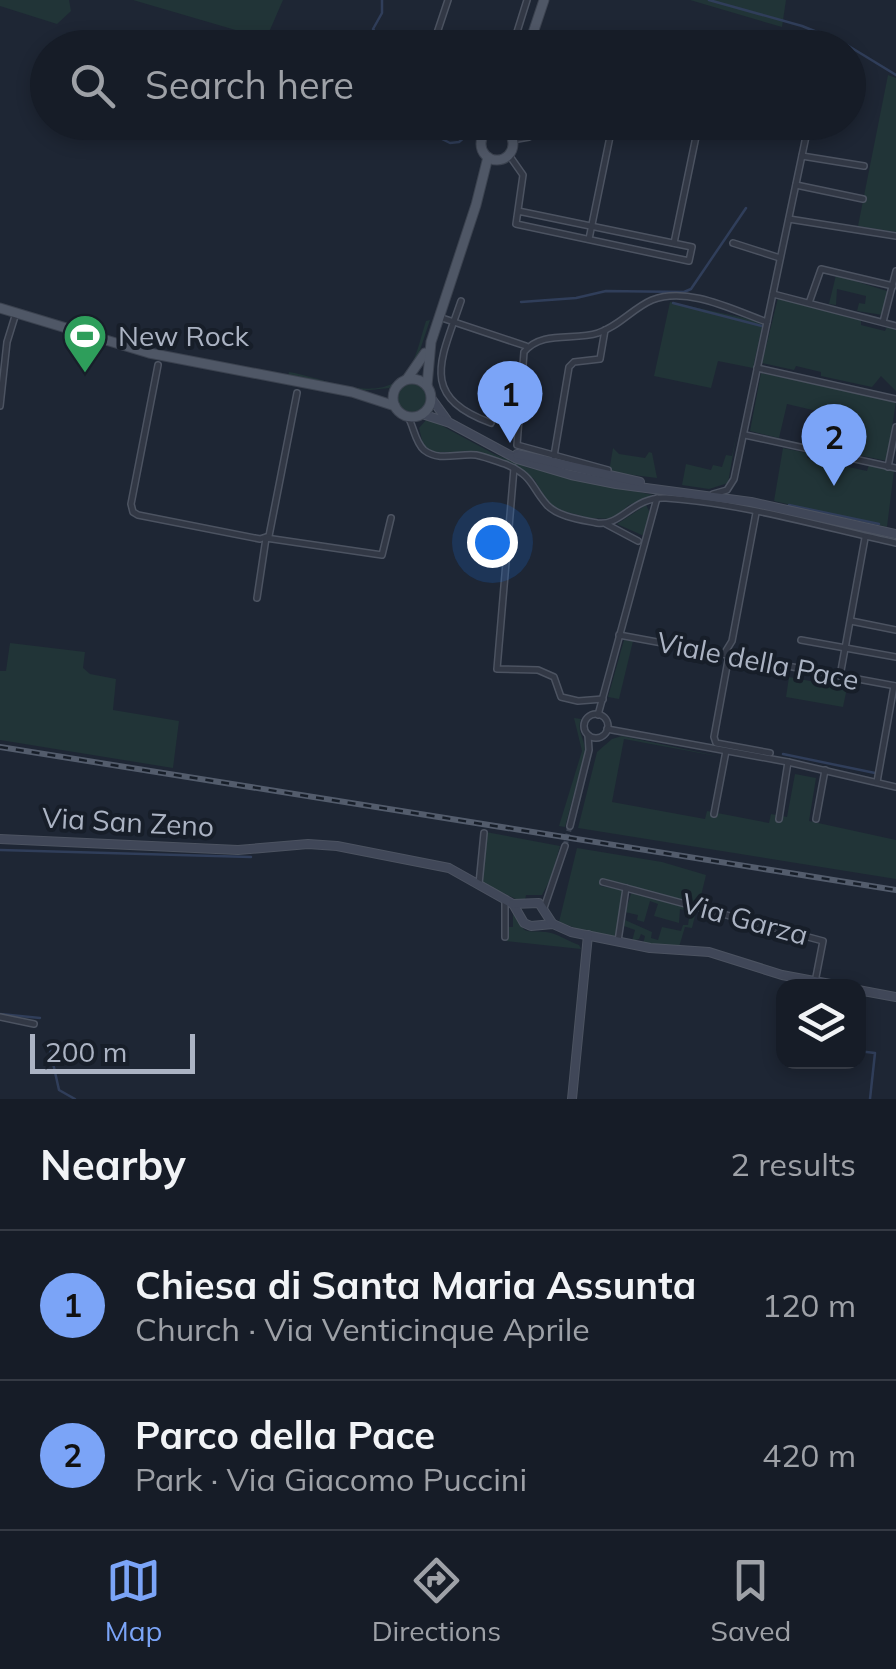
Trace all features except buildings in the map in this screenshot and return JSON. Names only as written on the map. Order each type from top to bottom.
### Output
[{"type":"main road","points":[[534,30],[544,0]]},
{"type":"main road","points":[[352,392],[381,393],[396,388],[418,366],[431,342],[476,205],[488,157],[482,148],[484,140]]},
{"type":"main road","points":[[476,205],[512,140]]},
{"type":"main road","points":[[488,157],[504,158]]},
{"type":"main road","points":[[0,308],[178,360],[352,392],[416,416],[429,407],[431,398],[427,386],[431,342]]},
{"type":"main road","points":[[406,379],[427,386]]},
{"type":"main road","points":[[395,406],[396,388]]},
{"type":"street","points":[[438,30],[448,0]]},
{"type":"street","points":[[517,30],[524,1]]},
{"type":"street","points":[[589,239],[609,140]]},
{"type":"street","points":[[674,244],[696,140]]},
{"type":"street","points":[[705,495],[731,486],[745,435],[805,140]]},
{"type":"street","points":[[802,156],[864,166]]},
{"type":"street","points":[[504,158],[523,175],[518,210],[516,224],[689,261],[692,248],[518,210]]},
{"type":"street","points":[[796,185],[864,199]]},
{"type":"street","points":[[789,219],[896,236]]},
{"type":"street","points":[[658,253],[660,240]]},
{"type":"street","points":[[733,243],[780,258]]},
{"type":"street","points":[[809,303],[821,268],[893,286]]},
{"type":"street","points":[[883,322],[896,271]]},
{"type":"street","points":[[773,294],[896,326]]},
{"type":"street","points":[[767,322],[692,296],[655,298],[604,330],[546,339],[528,347],[524,352],[517,446],[678,490],[820,515],[896,534]]},
{"type":"street","points":[[461,302],[441,360],[444,387],[453,404],[464,413],[492,423]]},
{"type":"street","points":[[0,406],[7,342],[16,313]]},
{"type":"street","points":[[439,317],[528,347]]},
{"type":"street","points":[[554,456],[569,367],[574,362],[600,359],[604,330]]},
{"type":"street","points":[[158,365],[132,510],[138,515],[382,555],[391,518]]},
{"type":"street","points":[[757,368],[896,399]]},
{"type":"street","points":[[257,598],[297,393]]},
{"type":"street","points":[[431,398],[450,423]]},
{"type":"street","points":[[642,556],[638,541],[616,523],[554,510],[532,482],[514,468],[476,455],[430,454],[420,445],[414,428],[416,416],[450,423],[489,446],[555,471],[616,484],[678,490]]},
{"type":"street","points":[[888,467],[896,427]]},
{"type":"street","points":[[745,435],[896,468]]},
{"type":"street","points":[[489,446],[608,470]]},
{"type":"street","points":[[525,456],[535,450]]},
{"type":"street","points":[[555,471],[570,461]]},
{"type":"street","points":[[514,468],[497,668],[544,671],[554,677],[561,696],[578,701],[603,698]]},
{"type":"street","points":[[616,523],[640,502],[656,498],[756,513],[896,542]]},
{"type":"street","points":[[598,715],[656,498]]},
{"type":"street","points":[[640,502],[649,506],[652,517]]},
{"type":"street","points":[[756,513],[732,641],[726,654],[714,737],[716,743],[770,753]]},
{"type":"street","points":[[638,541],[647,537]]},
{"type":"street","points":[[840,676],[865,538]]},
{"type":"street","points":[[851,622],[896,630]]},
{"type":"street","name":"Viale della Pace","points":[[620,635],[895,686]]},
{"type":"street","points":[[800,640],[896,656]]},
{"type":"street","points":[[877,782],[895,686]]},
{"type":"street","points":[[590,750],[584,723],[598,715],[606,720],[607,729]]},
{"type":"street","points":[[607,729],[788,762],[896,787]]},
{"type":"street","points":[[570,826],[590,750],[607,729]]},
{"type":"street","points":[[588,735],[597,738]]},
{"type":"street","points":[[714,814],[726,751]]},
{"type":"street","points":[[778,820],[788,762]]},
{"type":"street","points":[[816,818],[825,770]]},
{"type":"street","points":[[479,884],[484,833]]},
{"type":"street","name":"Via San Zeno","points":[[0,839],[254,849],[308,844],[337,846],[444,866],[509,902]]},
{"type":"street","points":[[539,925],[565,846]]},
{"type":"street","name":"Via Garza","points":[[603,882],[823,941],[815,979]]},
{"type":"street","points":[[618,941],[626,888]]},
{"type":"street","points":[[509,902],[530,903],[548,895]]},
{"type":"street","points":[[509,902],[528,925],[553,924],[650,948],[709,952],[804,979]]},
{"type":"street","points":[[506,936],[509,902]]},
{"type":"street","points":[[530,903],[544,911],[553,924]]},
{"type":"street","points":[[521,916],[530,903]]},
{"type":"street","points":[[572,1099],[588,935]]},
{"type":"street","points":[[866,991],[896,997]]},
{"type":"street","points":[[0,1017],[34,1024]]},
{"type":"green space","points":[[0,0],[69,0],[71,11],[57,24],[0,6]]},
{"type":"green space","points":[[133,0],[283,0],[270,30],[235,30]]},
{"type":"green space","points":[[690,0],[786,0],[782,27]]},
{"type":"green space","points":[[888,75],[896,78],[896,232],[858,226]]},
{"type":"green space","points":[[836,275],[890,292],[883,315],[857,311],[859,303],[865,304],[866,296],[837,289],[836,305],[829,304]]},
{"type":"green space","points":[[778,298],[861,320],[861,325],[896,330],[896,391],[881,376],[872,387],[796,366],[794,370],[762,363]]},
{"type":"green space","points":[[670,302],[763,322],[753,368],[718,361],[711,388],[654,376]]},
{"type":"green space","points":[[430,320],[416,362],[407,376],[389,388],[360,391],[288,376],[289,372],[370,389],[386,386],[399,380],[410,367],[426,321]]},
{"type":"green space","points":[[761,373],[896,401],[887,461],[858,455],[864,422],[787,404],[779,438],[750,431]]},
{"type":"green space","points":[[412,383],[423,387],[427,398],[423,409],[412,413],[401,409],[397,398],[401,387]]},
{"type":"green space","points":[[426,420],[529,468],[653,495],[629,505],[613,519],[559,510],[548,502],[534,479],[514,466],[472,452],[431,452],[423,444],[419,428]]},
{"type":"green space","points":[[737,431],[728,483],[709,489],[682,485],[686,464],[711,470],[713,465],[722,467],[726,455],[732,456]]},
{"type":"green space","points":[[613,448],[619,454],[645,458],[652,453],[657,478],[609,472]]},
{"type":"green space","points":[[783,448],[807,453],[807,458],[867,471],[869,465],[894,471],[887,527],[774,501]]},
{"type":"green space","points":[[646,505],[650,513],[644,536],[617,524]]},
{"type":"green space","points":[[624,640],[633,641],[619,699],[608,697]]},
{"type":"green space","points":[[10,643],[85,652],[83,668],[90,674],[116,679],[113,710],[179,721],[173,768],[0,740],[0,671],[6,671]]},
{"type":"green space","points":[[789,677],[847,688],[843,707],[786,697]]},
{"type":"green space","points":[[574,718],[581,719],[585,753],[565,827],[559,826],[582,751]]},
{"type":"green space","points":[[622,736],[722,757],[624,739],[612,802],[705,819],[707,811],[769,823],[771,814],[787,817],[795,774],[816,778],[809,821],[896,840],[896,879],[578,828],[597,752]]},
{"type":"green space","points":[[486,832],[560,846],[542,895],[526,895],[520,901],[481,882]]},
{"type":"green space","points":[[577,848],[662,862],[706,875],[699,904],[600,879],[600,886],[624,890],[615,937],[592,934],[559,922]]},
{"type":"green space","points":[[632,891],[697,907],[692,928],[685,927],[679,947],[643,944],[645,936],[641,934],[632,941],[635,930],[624,926],[625,920],[652,932],[651,938],[658,940],[662,927],[681,931],[683,925],[688,925],[690,912],[680,909],[679,923],[654,916],[658,904],[650,901],[644,922],[637,920],[638,915],[625,912]]},
{"type":"green space","points":[[513,913],[526,930],[554,934],[581,949],[506,941],[508,927],[513,927]]},
{"type":"waterway","points":[[374,30],[382,13],[382,0]]},
{"type":"waterway","points":[[709,0],[812,30]]},
{"type":"waterway","points":[[866,57],[896,75]]},
{"type":"waterway","points":[[444,140],[461,140]]},
{"type":"waterway","points":[[521,302],[576,298],[606,291],[684,292],[691,289],[746,208]]},
{"type":"waterway","points":[[673,303],[762,326]]},
{"type":"waterway","points":[[789,505],[879,524]]},
{"type":"waterway","points":[[783,754],[875,773]]},
{"type":"waterway","points":[[0,850],[251,857]]},
{"type":"waterway","points":[[0,1014],[40,1018]]},
{"type":"waterway","points":[[49,1045],[59,1090],[75,1099]]},
{"type":"waterway","points":[[866,1052],[875,1053],[870,1099]]},
{"type":"tunnel","points":[[565,846],[570,826]]},
{"type":"railway","points":[[0,747],[896,890]]},
{"type":"place","name":"New Rock","points":[[85,374]]},
{"type":"place","name":"Chiesa di Santa Maria Assunta","points":[[510,443]]},
{"type":"place","name":"Parco della Pace","points":[[834,486]]}]
